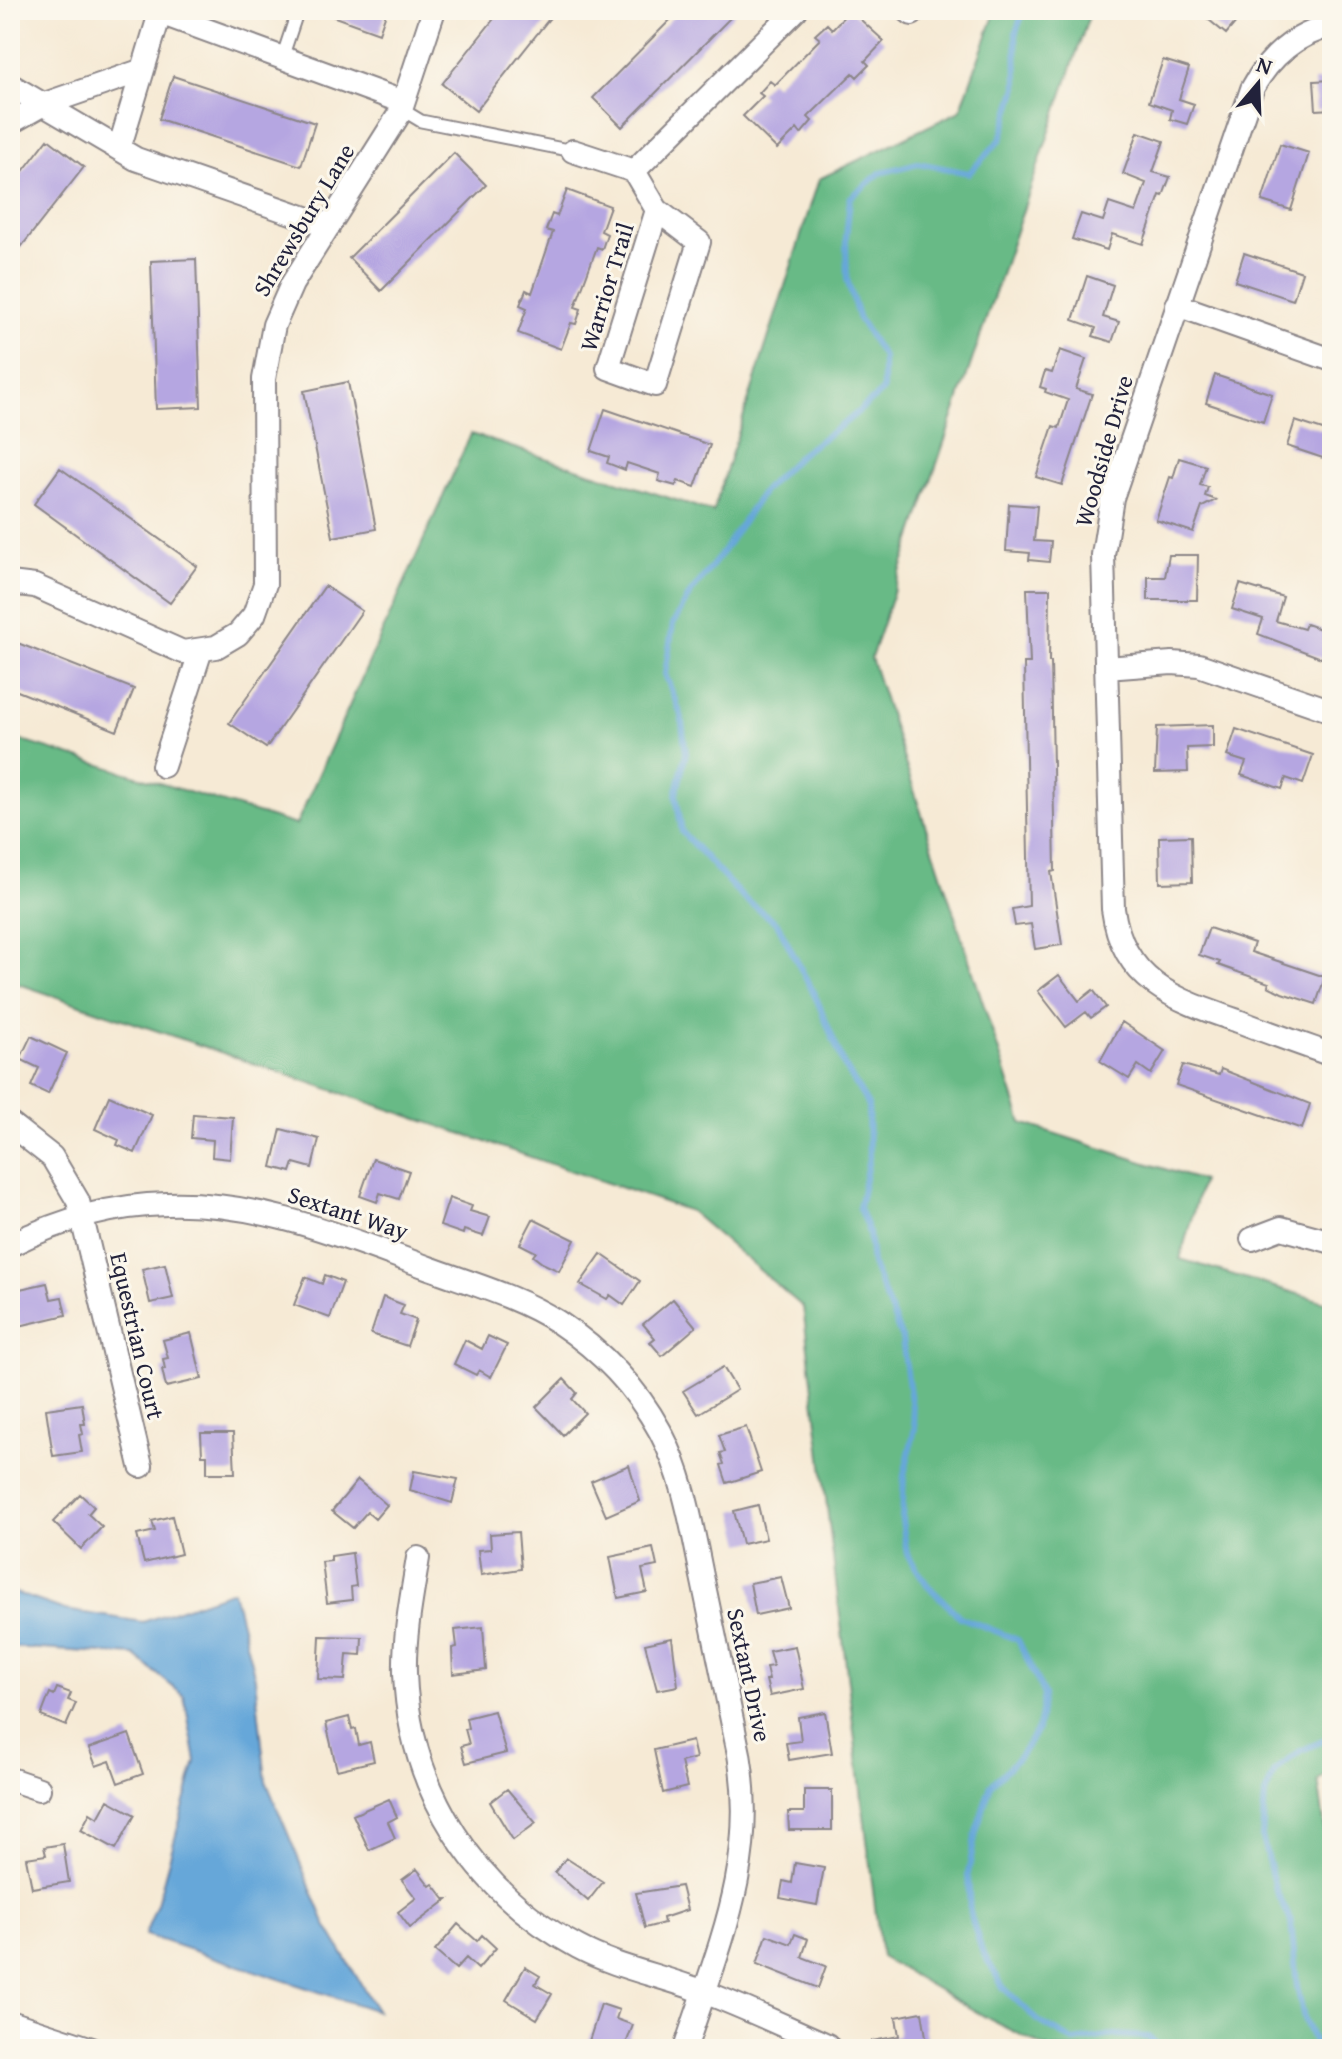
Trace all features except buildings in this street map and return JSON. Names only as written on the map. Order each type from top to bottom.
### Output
[{"type":"street","name":"Shrewsbury Lane","points":[[201,650],[224,644],[250,622],[265,584],[264,379],[271,334],[288,291],[402,106],[434,10]]},
{"type":"street","points":[[562,149],[634,171],[796,10]]},
{"type":"street","points":[[119,149],[161,12],[402,106]]},
{"type":"street","name":"Woodside Drive","points":[[1332,26],[1307,34],[1278,53],[1252,89],[1107,518],[1103,555],[1113,909],[1131,960],[1149,981],[1177,1000],[1332,1055]]},
{"type":"street","points":[[10,123],[42,105],[143,70]]},
{"type":"street","points":[[10,85],[136,159],[329,226]]},
{"type":"street","name":"Warrior Trail","points":[[634,171],[657,210],[699,242],[655,385],[608,368],[657,210]]},
{"type":"street","points":[[1177,305],[1332,360]]},
{"type":"street","points":[[10,583],[35,586],[175,650],[201,650],[163,766]]},
{"type":"street","points":[[1106,668],[1172,663],[1199,665],[1332,711]]},
{"type":"street","name":"Equestrian Court","points":[[10,1124],[52,1157],[70,1186],[83,1217],[141,1466]]},
{"type":"street","name":"Sextant Way","points":[[10,1245],[83,1217],[166,1204],[222,1206],[303,1223],[500,1294],[545,1315],[582,1339]]},
{"type":"street","points":[[1252,1239],[1281,1228],[1332,1242]]},
{"type":"street","name":"Sextant Drive","points":[[582,1339],[630,1386],[671,1454],[685,1496],[739,1754],[745,1814],[741,1867],[730,1912],[685,2049]]},
{"type":"street","points":[[418,1558],[405,1648],[408,1708],[424,1774],[455,1836],[498,1889],[523,1912],[597,1956],[704,1992],[827,2045]]},
{"type":"street","points":[[10,1779],[39,1789]]},
{"type":"street","points":[[10,2022],[92,2049]]},
{"type":"lane","points":[[282,58],[298,10]]},
{"type":"lane","points":[[402,106],[421,121],[562,149]]},
{"type":"green space","points":[[996,10],[1091,10],[871,658],[1022,1123],[1202,1181],[1180,1259],[1332,1304],[1332,1772],[1318,1780],[1332,1878],[1332,2049],[1049,2049],[991,2020],[881,1957],[803,1307],[690,1211],[10,981],[10,737],[296,825],[471,434],[713,512],[819,179],[960,111]]},
{"type":"water","points":[[10,1591],[65,1610],[143,1622],[233,1591],[255,1678],[266,1781],[326,1925],[377,2011],[145,1935],[157,1904],[196,1761],[184,1696],[134,1655],[10,1647]]},
{"type":"waterway","points":[[1024,10],[1016,32],[1017,87],[1001,139],[969,173],[918,163],[880,173],[850,198],[846,238],[847,279],[858,317],[883,357],[883,391],[802,453],[764,490],[690,594],[673,624],[665,674],[681,715],[686,753],[676,795],[682,832],[743,898],[777,923],[817,1000],[844,1065],[868,1105],[869,1158],[859,1208],[869,1233],[872,1264],[902,1339],[915,1428],[904,1475],[902,1520],[907,1554],[928,1586],[960,1617],[1018,1640],[1044,1695],[1038,1729],[1018,1758],[991,1785],[976,1832],[968,1874],[970,1913],[982,1951],[1003,1987],[1038,2021],[1074,2041],[1115,2035],[1148,2037],[1162,2049]]},
{"type":"waterway","points":[[1323,2049],[1316,2047],[1304,2019],[1297,1986],[1291,1921],[1275,1888],[1262,1837],[1265,1795],[1275,1771],[1300,1751],[1332,1737]]}]
